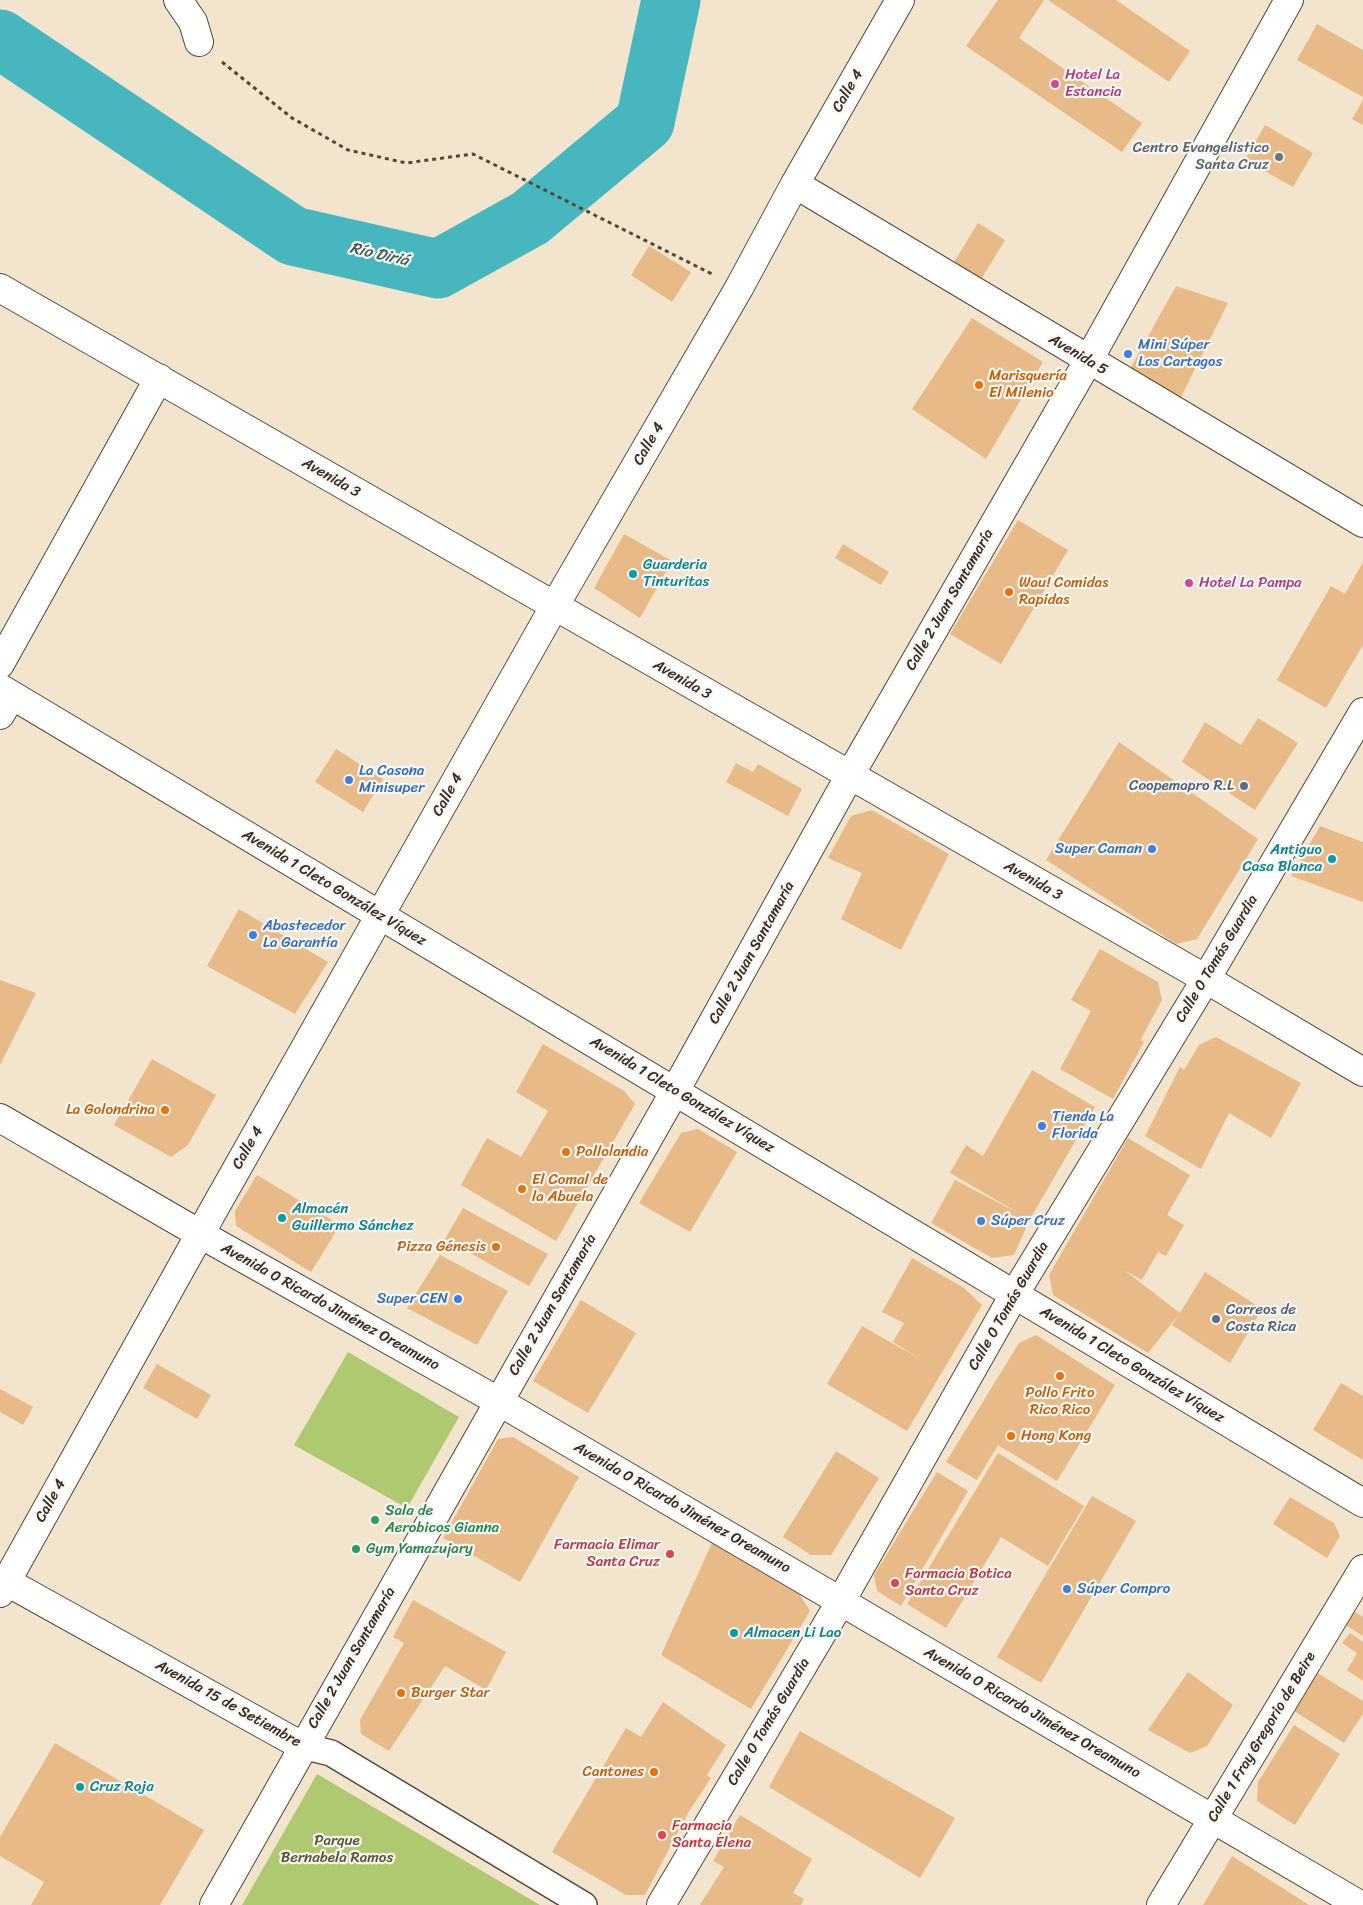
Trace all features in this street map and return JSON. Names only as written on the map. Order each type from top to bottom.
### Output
[{"type":"street","points":[[178,0],[193,22],[199,42]]},
{"type":"street","name":"Calle 4","points":[[2,1585],[554,607],[739,288],[795,184],[900,0]]},
{"type":"street","name":"Calle 2 Juan Santamaría","points":[[214,1905],[302,1746],[675,1091],[850,775],[1088,361],[1289,0]]},
{"type":"street","name":"Avenida 5","points":[[795,184],[1363,524]]},
{"type":"street","name":"Avenida 3","points":[[0,288],[850,775],[1363,1072]]},
{"type":"street","points":[[0,664],[159,378]]},
{"type":"street","name":"Avenida 1 Cleto González Víquez","points":[[4,700],[380,916],[1363,1503]]},
{"type":"street","name":"Calle 0 Tomás Guardia","points":[[661,1905],[841,1602],[1014,1295],[1206,980],[1363,712]]},
{"type":"street","name":"Avenida 0 Ricardo Jiménez Oreamuno","points":[[0,1118],[200,1234],[498,1401],[1360,1905]]},
{"type":"street","name":"Calle 1 Fray Gregorio de Beire","points":[[1161,1905],[1363,1569]]},
{"type":"street","name":"Avenida 15 de Setiembre","points":[[2,1585],[302,1746],[331,1753],[584,1905]]},
{"type":"path","points":[[199,42],[292,118],[348,150],[406,163],[473,154],[531,181],[739,288]]},
{"type":"green space","points":[[348,1352],[459,1417],[407,1508],[294,1445]]},
{"type":"green space","name":"Parque Bernabela Ramos","points":[[317,1774],[540,1905],[242,1905]]},
{"type":"building","name":"Hotel La Estancia","points":[[998,0],[1044,0],[1019,38],[1142,123],[1122,152],[966,46]]},
{"type":"building","name":"Hotel La Estancia","points":[[1048,0],[1116,0],[1190,51],[1169,82]]},
{"type":"building","points":[[1317,24],[1363,50],[1363,97],[1297,60]]},
{"type":"building","points":[[1363,100],[1363,125],[1352,119]]},
{"type":"building","name":"Centro Evangelistico Santa Cruz","points":[[1265,125],[1313,153],[1293,187],[1245,160]]},
{"type":"building","points":[[978,223],[1005,240],[980,281],[954,262]]},
{"type":"building","points":[[649,246],[691,272],[672,302],[631,275]]},
{"type":"building","points":[[1176,286],[1228,303],[1179,401],[1130,369]]},
{"type":"building","name":"Marisquería El Milenio","points":[[972,318],[1043,362],[986,459],[912,409]]},
{"type":"building","name":"Wau! Comidas Rapidas","points":[[1018,520],[1068,550],[1001,664],[950,634]]},
{"type":"building","name":"Guarderia Tinturitas","points":[[624,534],[672,561],[640,618],[594,588]]},
{"type":"building","points":[[843,544],[889,572],[881,585],[835,558]]},
{"type":"building","points":[[1363,562],[1363,645],[1326,708],[1277,680],[1331,586],[1345,594]]},
{"type":"building","name":"Coopemapro R.L","points":[[1258,718],[1298,743],[1255,810],[1182,762],[1205,722],[1241,745]]},
{"type":"building","name":"Super Caman","points":[[1119,742],[1258,839],[1197,939],[1176,944],[1046,860]]},
{"type":"building","name":"La Casona Minisuper","points":[[336,749],[383,779],[363,812],[315,782]]},
{"type":"building","points":[[736,763],[753,772],[758,764],[802,789],[788,816],[726,782]]},
{"type":"building","points":[[872,810],[949,854],[901,950],[841,919],[862,873],[828,858],[851,816]]},
{"type":"building","name":"Antiguo Casa Blanca","points":[[1320,826],[1363,842],[1363,902],[1291,876]]},
{"type":"building","name":"Abastecedor La Garantía","points":[[239,909],[328,962],[295,1014],[207,966]]},
{"type":"building","points":[[1100,949],[1158,982],[1162,1000],[1141,1039],[1144,1042],[1113,1099],[1060,1069],[1091,1011],[1071,1000]]},
{"type":"building","points":[[0,980],[36,993],[0,1065]]},
{"type":"building","points":[[1216,1037],[1301,1083],[1271,1138],[1229,1113],[1201,1169],[1145,1136],[1180,1067],[1184,1070],[1199,1045]]},
{"type":"building","points":[[543,1044],[624,1091],[635,1104],[556,1241],[461,1185],[487,1138],[521,1157],[548,1111],[516,1092]]},
{"type":"building","name":"La Golondrina","points":[[152,1059],[216,1095],[188,1145],[171,1157],[114,1125]]},
{"type":"building","name":"Tienda La Florida","points":[[1032,1070],[1095,1107],[1030,1219],[1014,1255],[992,1258],[931,1223],[955,1180],[1022,1215],[950,1173],[966,1145],[983,1156]]},
{"type":"building","points":[[698,1129],[737,1152],[690,1232],[639,1203],[681,1133]]},
{"type":"building","points":[[1128,1138],[1190,1175],[1167,1215],[1184,1225],[1166,1256],[1158,1252],[1142,1280],[1124,1270],[1180,1313],[1148,1353],[1053,1295],[1049,1275]]},
{"type":"building","name":"Almacén Guillermo Sánchez","points":[[257,1175],[340,1225],[311,1272],[236,1226],[235,1211]]},
{"type":"building","name":"Pizza Génesis","points":[[463,1208],[548,1254],[529,1286],[445,1239]]},
{"type":"building","name":"Super CEN","points":[[440,1255],[508,1291],[477,1345],[407,1308]]},
{"type":"building","points":[[912,1258],[964,1288],[982,1305],[907,1431],[827,1384],[862,1326],[920,1359],[893,1342],[904,1323],[882,1312]]},
{"type":"building","name":"Correos de Costa Rica","points":[[1205,1272],[1262,1309],[1230,1363],[1172,1325]]},
{"type":"building","points":[[581,1300],[636,1333],[588,1413],[533,1381]]},
{"type":"building","points":[[1036,1335],[1115,1385],[1057,1481],[998,1445],[977,1480],[946,1462],[1019,1343]]},
{"type":"building","points":[[157,1364],[211,1395],[197,1419],[143,1388]]},
{"type":"building","points":[[1341,1383],[1363,1396],[1363,1460],[1313,1430]]},
{"type":"building","points":[[0,1389],[33,1407],[23,1425],[0,1412]]},
{"type":"building","points":[[513,1437],[579,1477],[520,1582],[443,1538],[498,1439]]},
{"type":"building","points":[[836,1451],[879,1478],[831,1555],[811,1555],[783,1537]]},
{"type":"building","points":[[998,1453],[1084,1506],[1048,1566],[1001,1537],[946,1628],[907,1604]]},
{"type":"building","points":[[937,1472],[968,1491],[901,1606],[877,1591],[874,1575]]},
{"type":"building","name":"Súper Compro","points":[[1092,1496],[1136,1521],[1041,1683],[997,1657]]},
{"type":"building","points":[[1290,1497],[1334,1523],[1340,1536],[1327,1558],[1273,1524]]},
{"type":"building","name":"Almacen Li Lao","points":[[712,1543],[800,1595],[810,1611],[751,1709],[661,1655]]},
{"type":"building","points":[[413,1600],[506,1652],[486,1690],[445,1666],[389,1751],[361,1734],[360,1720],[404,1643],[393,1637]]},
{"type":"building","points":[[1352,1610],[1363,1617],[1363,1636],[1344,1624]]},
{"type":"building","points":[[1350,1633],[1363,1642],[1363,1681],[1347,1670],[1357,1653],[1342,1643]]},
{"type":"building","points":[[1314,1671],[1363,1701],[1363,1714],[1344,1743],[1291,1709]]},
{"type":"building","points":[[1188,1672],[1233,1705],[1207,1746],[1190,1753],[1148,1730]]},
{"type":"building","points":[[663,1702],[726,1745],[707,1775],[711,1778],[688,1813],[645,1895],[626,1895],[552,1852],[626,1728],[641,1737]]},
{"type":"building","points":[[1294,1725],[1340,1754],[1295,1825],[1257,1801],[1258,1782]]},
{"type":"building","points":[[800,1731],[955,1818],[920,1878],[769,1787]]},
{"type":"building","name":"Cruz Roja","points":[[55,1743],[204,1830],[160,1905],[31,1905],[44,1882],[0,1856],[0,1837]]},
{"type":"building","points":[[740,1815],[812,1859],[793,1893],[804,1899],[801,1905],[700,1905],[724,1867],[713,1861]]},
{"type":"building","points":[[1232,1856],[1309,1905],[1203,1905]]},
{"type":"waterway","name":"Río Diriá","points":[[0,39],[293,236],[438,269],[530,218],[645,122],[671,0]]},
{"type":"place","name":"Hotel La Estancia","points":[[1055,84]]},
{"type":"place","name":"Centro Evangelistico Santa Cruz","points":[[1279,157]]},
{"type":"place","name":"Mini Súper Los Cartagos","points":[[1128,354]]},
{"type":"place","name":"Marisquería El Milenio","points":[[979,385]]},
{"type":"place","name":"Guarderia Tinturitas","points":[[633,574]]},
{"type":"place","name":"Hotel La Pampa","points":[[1189,583]]},
{"type":"place","name":"Wau! Comidas Rapidas","points":[[1009,592]]},
{"type":"place","name":"La Casona Minisuper","points":[[349,780]]},
{"type":"place","name":"Coopemapro R.L","points":[[1244,786]]},
{"type":"place","name":"Super Caman","points":[[1152,849]]},
{"type":"place","name":"Antiguo Casa Blanca","points":[[1332,859]]},
{"type":"place","name":"Abastecedor La Garantía","points":[[253,935]]},
{"type":"place","name":"La Golondrina","points":[[165,1110]]},
{"type":"place","name":"Tienda La Florida","points":[[1042,1126]]},
{"type":"place","name":"Pollolandia","points":[[566,1152]]},
{"type":"place","name":"El Comal de la Abuela","points":[[522,1189]]},
{"type":"place","name":"Almacén Guillermo Sánchez","points":[[282,1218]]},
{"type":"place","name":"Súper Cruz","points":[[981,1221]]},
{"type":"place","name":"Pizza Génesis","points":[[496,1247]]},
{"type":"place","name":"Super CEN","points":[[458,1299]]},
{"type":"place","name":"Correos de Costa Rica","points":[[1216,1319]]},
{"type":"place","name":"Pollo Frito Rico Rico","points":[[1060,1376]]},
{"type":"place","name":"Hong Kong","points":[[1011,1436]]},
{"type":"place","name":"Sala de Aerobicos Gianna","points":[[375,1520]]},
{"type":"place","name":"Gym Yamazujary","points":[[356,1549]]},
{"type":"place","name":"Farmacia Elimar Santa Cruz","points":[[670,1554]]},
{"type":"place","name":"Farmacia Botica Santa Cruz","points":[[895,1583]]},
{"type":"place","name":"Súper Compro","points":[[1067,1589]]},
{"type":"place","name":"Almacen Li Lao","points":[[734,1633]]},
{"type":"place","name":"Burger Star","points":[[401,1693]]},
{"type":"place","name":"Cantones","points":[[654,1772]]},
{"type":"place","name":"Cruz Roja","points":[[80,1787]]},
{"type":"place","name":"Farmacia Santa Elena","points":[[662,1835]]}]
